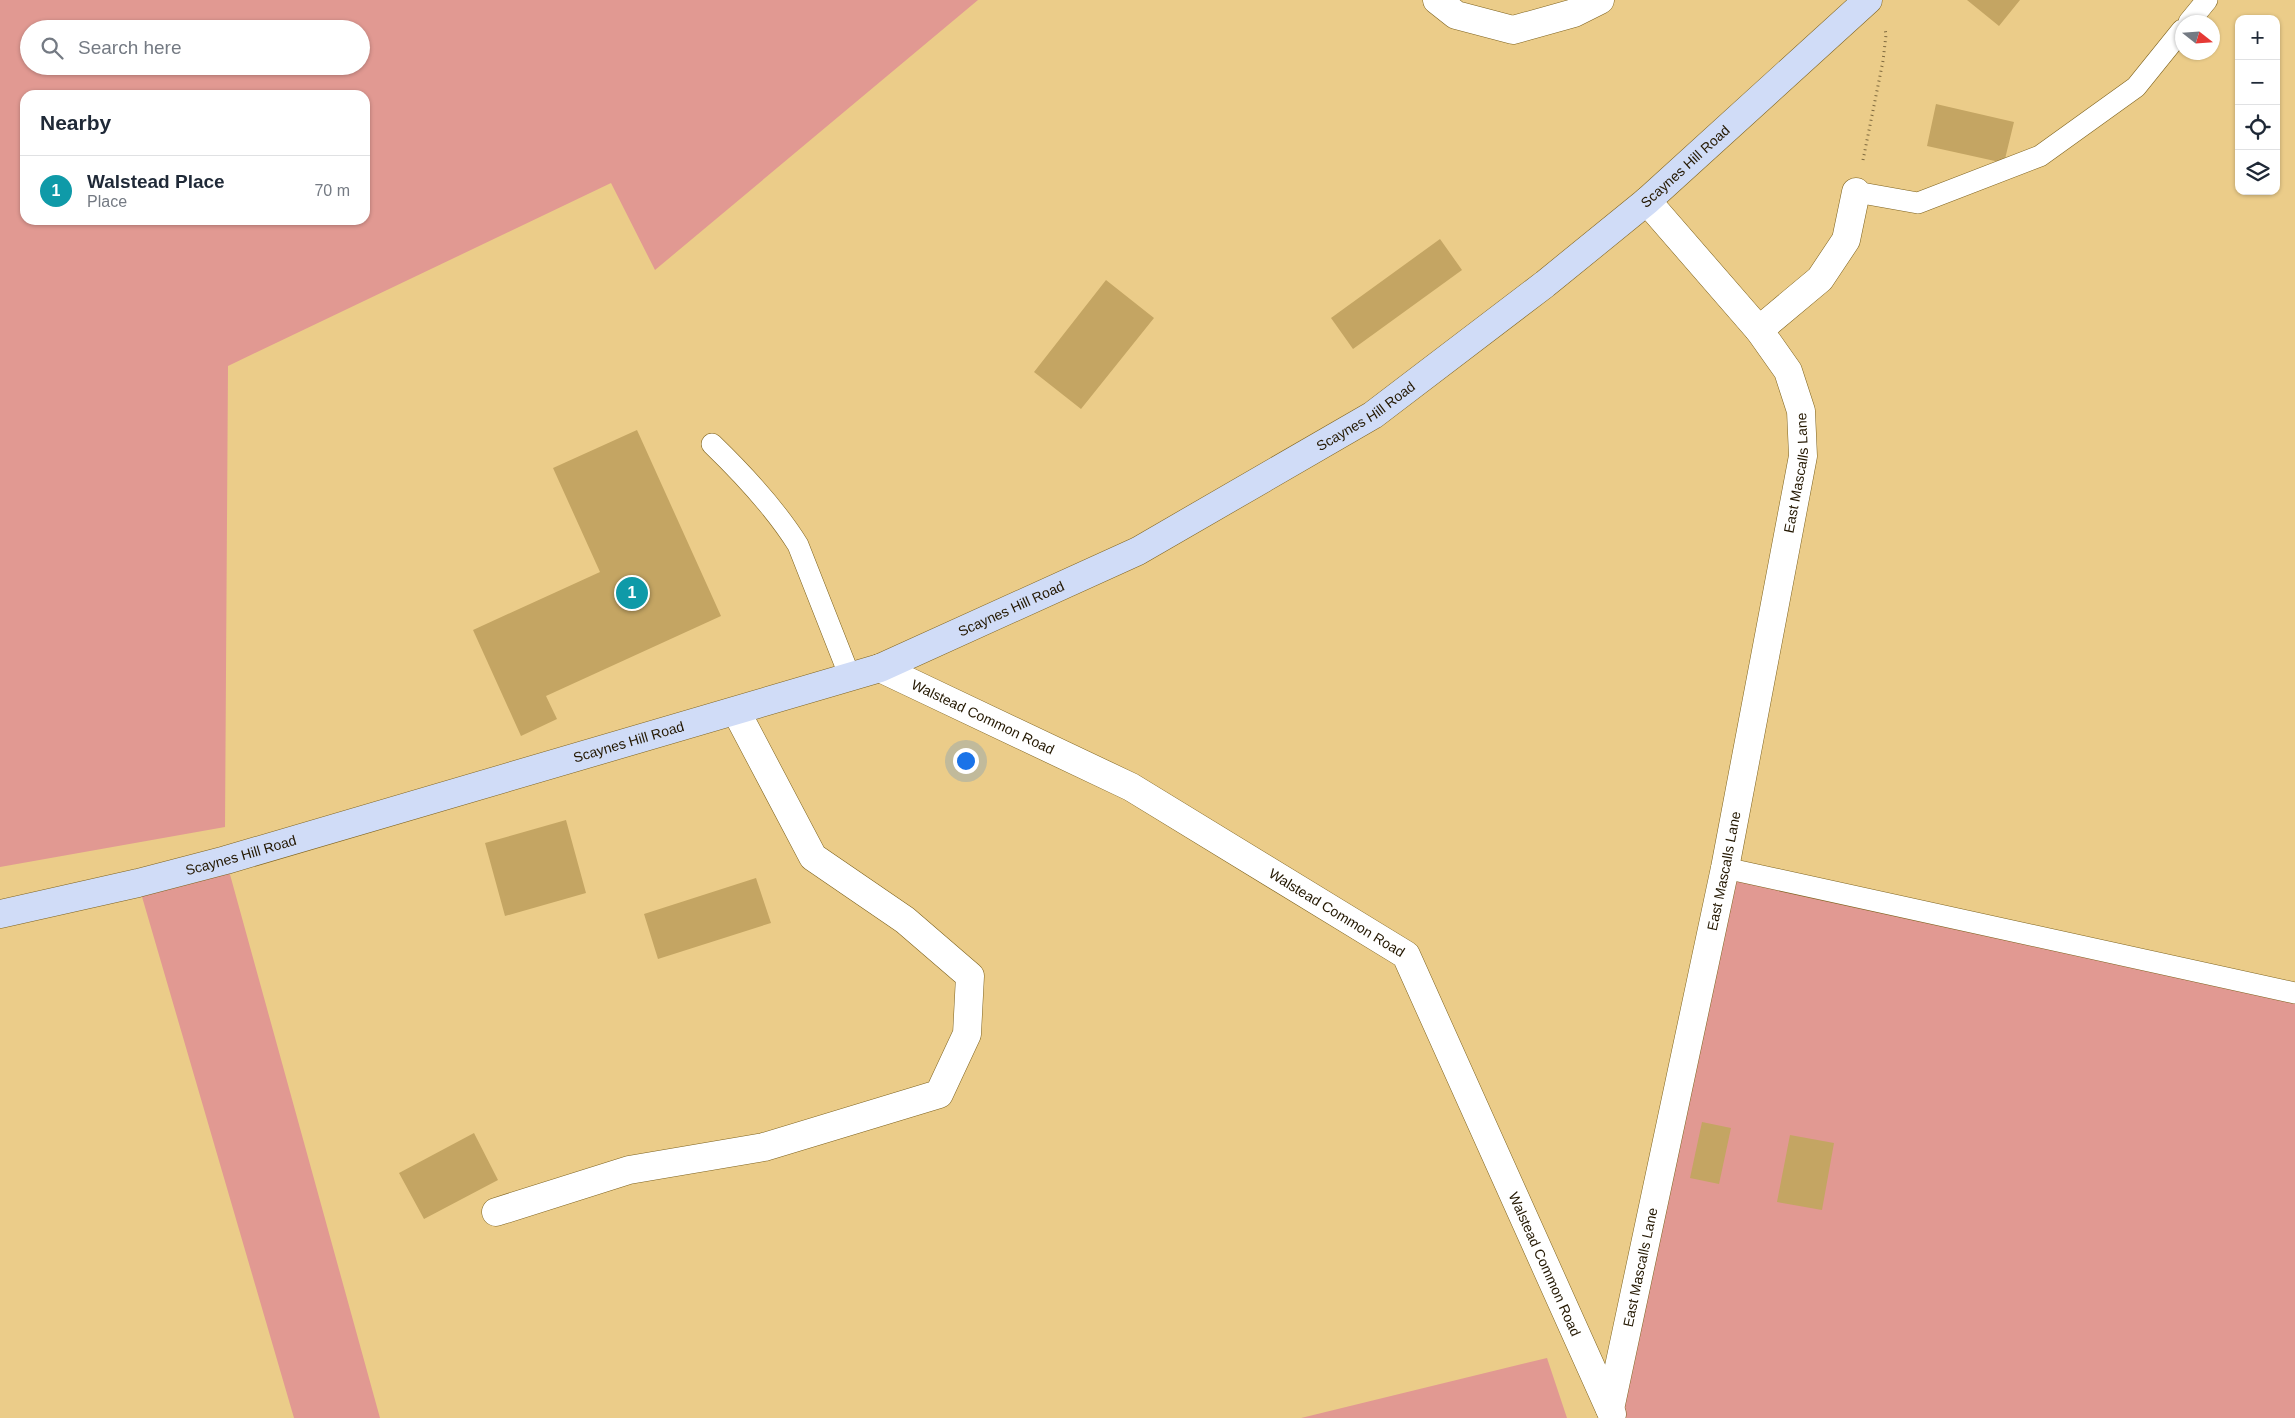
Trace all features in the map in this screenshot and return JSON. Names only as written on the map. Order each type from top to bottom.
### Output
[{"type":"main road","name":"Scaynes Hill Road","points":[[0,914],[138,883],[226,860],[880,668],[1138,550],[1374,415],[1545,284],[1647,201],[1868,0]]},
{"type":"street","points":[[1437,0],[1456,14],[1513,30],[1574,13],[1600,0]]},
{"type":"street","points":[[1759,330],[1820,280],[1846,240],[1856,192]]},
{"type":"street","name":"East Mascalls Lane","points":[[1612,1413],[1725,868],[1803,456],[1801,411],[1788,371],[1759,330],[1647,201]]},
{"type":"street","name":"Walstead Common Road","points":[[880,668],[1131,787],[1406,955],[1515,1202],[1612,1413]]},
{"type":"street","points":[[496,1212],[629,1170],[764,1147],[939,1094],[967,1034],[970,976],[905,920],[814,857],[736,711]]},
{"type":"lane","points":[[2195,15],[2207,0]]},
{"type":"lane","points":[[1856,192],[1918,203],[2040,156],[2136,88],[2175,39]]},
{"type":"lane","points":[[712,444],[742,473],[798,545],[850,677]]},
{"type":"lane","points":[[1725,868],[2295,993]]},
{"type":"path","points":[[1856,192],[1883,61],[1886,35],[1884,26]]},
{"type":"shaded area","points":[[0,0],[978,0],[655,270],[611,183],[228,366],[225,827],[0,867]]},
{"type":"shaded area","points":[[226,860],[380,1418],[294,1418],[138,883]]},
{"type":"shaded area","points":[[1725,868],[2295,993],[2295,1418],[1613,1418]]},
{"type":"shaded area","points":[[1547,1358],[1567,1418],[1301,1418]]},
{"type":"building","points":[[1967,0],[2020,0],[1999,26]]},
{"type":"building","points":[[1936,104],[2014,122],[2004,163],[1927,146]]},
{"type":"building","points":[[1440,239],[1462,270],[1353,349],[1331,318]]},
{"type":"building","points":[[1106,280],[1154,318],[1081,409],[1034,372]]},
{"type":"building","points":[[637,430],[721,616],[546,696],[557,719],[521,736],[473,630],[600,572],[553,468]]},
{"type":"building","points":[[566,820],[586,893],[505,916],[485,843]]},
{"type":"building","points":[[756,878],[771,923],[658,959],[644,914]]},
{"type":"building","points":[[1702,1122],[1731,1128],[1719,1184],[1690,1178]]},
{"type":"building","points":[[474,1133],[498,1180],[424,1219],[399,1173]]},
{"type":"building","points":[[1790,1135],[1834,1143],[1822,1210],[1777,1202]]},
{"type":"place","name":"Walstead Place","points":[[632,593]]}]
